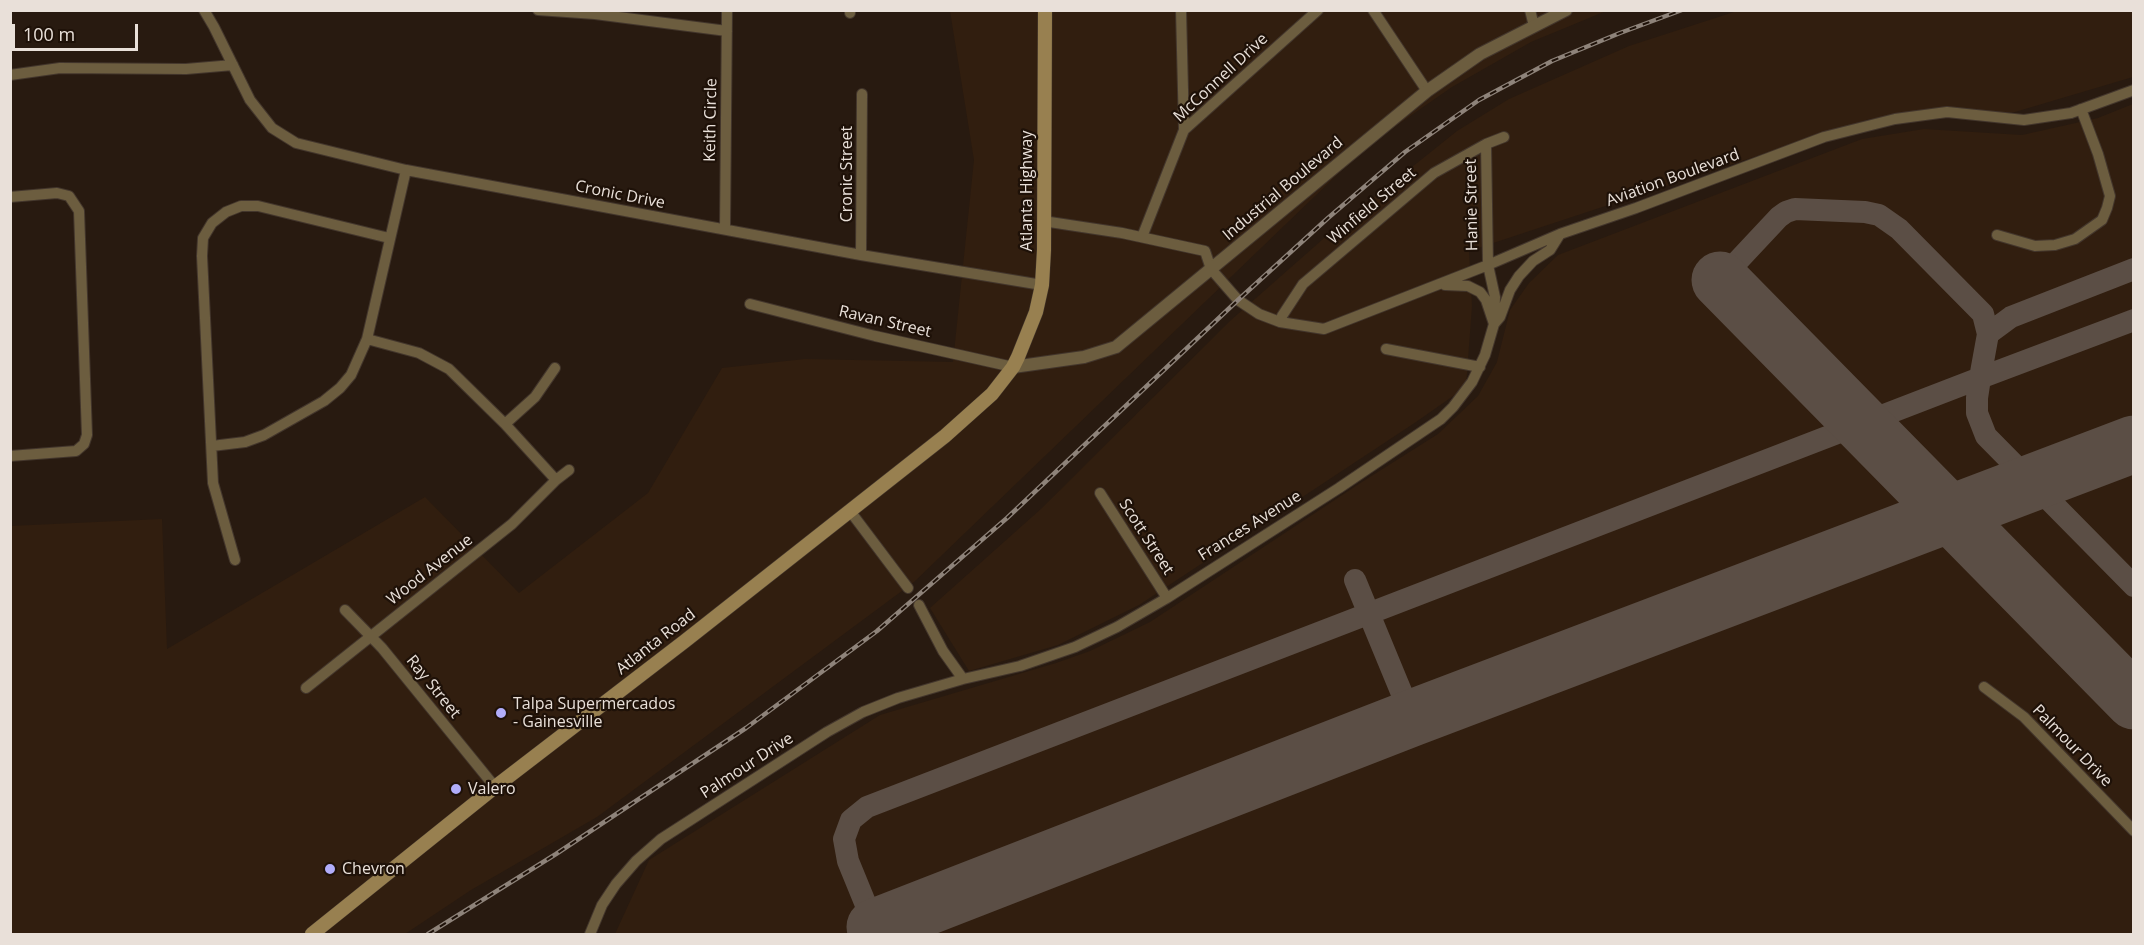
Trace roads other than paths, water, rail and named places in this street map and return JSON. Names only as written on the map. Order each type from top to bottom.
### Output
[{"type":"main road","name":"Atlanta Highway","points":[[1013,367],[1036,312],[1042,285],[1045,10]]},
{"type":"main road","name":"Atlanta Road","points":[[312,934],[495,787],[945,436],[992,394],[1013,367]]},
{"type":"street","name":"Cronic Drive","points":[[204,10],[250,100],[272,128],[296,143],[406,170],[861,255],[1042,285]]},
{"type":"street","points":[[538,10],[595,12],[727,31]]},
{"type":"street","name":"Keith Circle","points":[[725,229],[727,10]]},
{"type":"street","points":[[1181,10],[1184,130]]},
{"type":"street","name":"McConnell Drive","points":[[1142,237],[1184,130],[1318,10]]},
{"type":"street","points":[[1373,10],[1427,91]]},
{"type":"street","points":[[1530,10],[1534,26]]},
{"type":"street","name":"Industrial Boulevard","points":[[1013,367],[1084,357],[1116,347],[1427,91],[1480,54],[1566,10]]},
{"type":"street","points":[[10,75],[60,68],[186,69],[233,65]]},
{"type":"street","name":"Aviation Boulevard","points":[[1211,269],[1238,300],[1259,314],[1280,322],[1324,329],[1488,265],[1560,234],[1647,204],[1824,137],[1894,119],[1947,112],[2024,120],[2071,113],[2133,90]]},
{"type":"street","name":"Cronic Street","points":[[861,255],[862,94]]},
{"type":"street","points":[[1997,236],[2035,246],[2055,245],[2075,239],[2102,220],[2108,208],[2110,196],[2098,154],[2081,109]]},
{"type":"street","name":"Winfield Street","points":[[1280,322],[1303,284],[1434,173],[1486,144],[1504,137]]},
{"type":"street","name":"Hanie Street","points":[[1486,144],[1488,265]]},
{"type":"street","points":[[212,446],[245,442],[264,435],[324,401],[351,375],[367,339],[406,170]]},
{"type":"street","points":[[10,196],[57,193],[69,196],[79,211],[87,435],[84,444],[76,451],[10,456]]},
{"type":"street","points":[[235,560],[213,483],[203,238],[212,223],[226,212],[241,206],[258,206],[389,238]]},
{"type":"street","points":[[1043,220],[1142,237],[1205,251],[1211,269]]},
{"type":"street","name":"Frances Avenue","points":[[1494,324],[1500,317],[1510,290],[1519,276],[1533,261],[1550,250],[1560,234]]},
{"type":"street","name":"Frances Avenue","points":[[963,679],[1020,666],[1075,647],[1117,627],[1167,598],[1433,425],[1453,407],[1472,382],[1485,355],[1494,324],[1495,297],[1488,265]]},
{"type":"street","points":[[1439,284],[1468,286],[1480,292],[1486,300],[1494,324]]},
{"type":"street","name":"Ravan Street","points":[[750,304],[875,336],[1013,367]]},
{"type":"street","points":[[367,339],[433,359],[449,369],[556,480]]},
{"type":"street","points":[[1386,349],[1480,367]]},
{"type":"street","points":[[504,424],[535,397],[555,368]]},
{"type":"street","name":"Wood Avenue","points":[[306,688],[512,524],[569,470]]},
{"type":"street","name":"Scott Street","points":[[1100,493],[1167,598]]},
{"type":"street","points":[[850,511],[908,588]]},
{"type":"street","points":[[919,605],[943,651],[963,679]]},
{"type":"street","name":"Ray Street","points":[[345,610],[371,636],[495,787]]},
{"type":"street","name":"Palmour Drive","points":[[590,934],[602,905],[616,884],[636,861],[661,839],[827,732],[863,712],[898,698],[963,679]]},
{"type":"street","name":"Palmour Drive","points":[[1984,687],[2024,717],[2133,831]]},
{"type":"railway","points":[[428,934],[556,854],[746,728],[877,631],[1007,518],[1238,300],[1405,152],[1479,100],[1552,61],[1682,10]]},
{"type":"place","name":"Talpa Supermercados - Gainesville","points":[[501,713]]},
{"type":"place","name":"Valero","points":[[456,789]]},
{"type":"place","name":"Chevron","points":[[330,869]]}]
